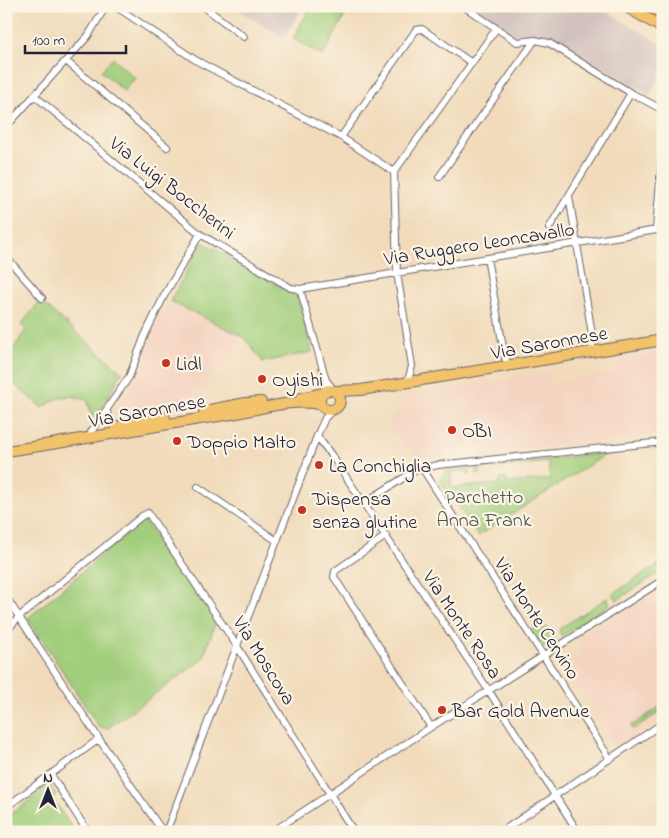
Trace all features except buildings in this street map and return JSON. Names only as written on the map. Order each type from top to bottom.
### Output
[{"type":"highway","points":[[626,6],[663,28]]},
{"type":"highway","points":[[650,6],[663,14]]},
{"type":"main road","name":"Via Saronnese","points":[[77,439],[232,414],[262,406],[329,401],[353,392],[663,340]]},
{"type":"main road","name":"Via Saronnese","points":[[77,439],[91,432],[118,426],[246,403],[300,398],[329,401]]},
{"type":"main road","points":[[6,451],[77,439]]},
{"type":"street","points":[[6,127],[88,36],[106,6]]},
{"type":"street","points":[[115,6],[197,61],[341,137],[394,172]]},
{"type":"street","points":[[203,6],[244,37]]},
{"type":"street","points":[[463,6],[517,42],[536,40],[549,42],[631,93],[663,110]]},
{"type":"street","points":[[341,137],[416,30],[422,29],[472,64]]},
{"type":"street","points":[[405,384],[410,377],[412,366],[397,273],[394,172],[496,29]]},
{"type":"street","points":[[439,177],[536,40]]},
{"type":"street","points":[[66,61],[167,147]]},
{"type":"street","points":[[549,228],[631,93]]},
{"type":"street","name":"Via Luigi Boccherini","points":[[35,96],[200,234],[282,284],[300,289]]},
{"type":"street","points":[[659,230],[663,144]]},
{"type":"street","points":[[569,196],[593,340],[591,352]]},
{"type":"street","name":"Via Ruggero Leoncavallo","points":[[300,289],[659,230]]},
{"type":"street","points":[[91,432],[129,377],[145,335],[164,296],[200,234]]},
{"type":"street","points":[[7,258],[42,298]]},
{"type":"street","points":[[487,258],[505,358],[510,367]]},
{"type":"street","points":[[164,832],[237,646],[329,401],[326,380],[300,289]]},
{"type":"street","points":[[107,411],[110,421],[118,426]]},
{"type":"street","name":"Via Monte Rosa","points":[[317,436],[489,691],[578,832]]},
{"type":"street","points":[[364,503],[422,468],[663,442]]},
{"type":"street","name":"Via Monte Cervino","points":[[422,468],[610,759]]},
{"type":"street","points":[[198,487],[277,541]]},
{"type":"street","name":"Via Moscova","points":[[19,617],[148,513],[237,646],[354,832]]},
{"type":"street","points":[[386,536],[335,571],[334,577],[432,727]]},
{"type":"street","points":[[272,832],[432,727],[663,580]]},
{"type":"street","points":[[6,597],[99,739],[164,832]]},
{"type":"street","points":[[6,631],[19,617]]},
{"type":"street","points":[[501,832],[663,723]]},
{"type":"street","points":[[6,807],[99,739]]},
{"type":"street","points":[[50,775],[88,832]]},
{"type":"shaded area","points":[[232,6],[303,6],[284,38]]},
{"type":"shaded area","points":[[471,6],[598,6],[663,45],[663,68],[651,95],[541,33],[520,40]]},
{"type":"shaded area","points":[[170,301],[244,337],[215,374],[211,373],[198,408],[124,421],[119,420],[115,414],[116,408],[136,376],[153,332]]},
{"type":"shaded area","points":[[658,354],[659,366],[663,368],[663,434],[559,446],[434,457],[416,462],[410,451],[386,424],[407,405],[406,396],[548,372],[550,384],[615,372],[620,361]]},
{"type":"shaded area","points":[[663,586],[663,715],[616,747],[568,673],[586,634]]},
{"type":"green space","points":[[311,6],[350,6],[323,56],[293,39]]},
{"type":"green space","points":[[113,58],[135,78],[124,91],[101,71]]},
{"type":"green space","points":[[203,242],[297,296],[312,352],[263,362],[244,337],[170,301]]},
{"type":"green space","points":[[40,301],[122,372],[97,417],[92,416],[87,400],[68,396],[59,398],[42,408],[11,381],[6,382],[6,359],[26,330],[21,325]]},
{"type":"green space","name":"Parchetto Anna Frank","points":[[608,453],[478,536],[451,495],[448,496],[441,481],[442,476],[447,471],[469,468],[470,475],[467,475],[467,471],[450,472],[452,488],[499,484],[500,479],[506,478],[506,483],[550,479],[548,462],[480,469],[480,474],[477,474],[476,467]]},
{"type":"green space","points":[[143,520],[216,621],[203,659],[108,728],[99,727],[28,618]]},
{"type":"green space","points":[[663,562],[663,570],[617,600],[612,594]]},
{"type":"green space","points":[[607,598],[610,604],[561,637],[559,629]]},
{"type":"green space","points":[[535,627],[539,632],[547,627],[555,641],[547,646],[540,646],[530,631]]},
{"type":"green space","points":[[663,705],[663,710],[633,729],[631,726]]},
{"type":"green space","points":[[44,785],[51,786],[56,795],[52,798],[75,832],[8,832],[6,829],[6,811],[11,814],[41,792],[38,788]]},
{"type":"place","name":"Lidl","points":[[166,363]]},
{"type":"place","name":"Oyishi","points":[[262,379]]},
{"type":"place","name":"OBI","points":[[452,430]]},
{"type":"place","name":"Doppio Malto","points":[[177,441]]},
{"type":"place","name":"La Conchiglia","points":[[319,465]]},
{"type":"place","name":"Dispensa senza glutine","points":[[302,510]]},
{"type":"place","name":"Bar Gold Avenue","points":[[442,710]]}]
